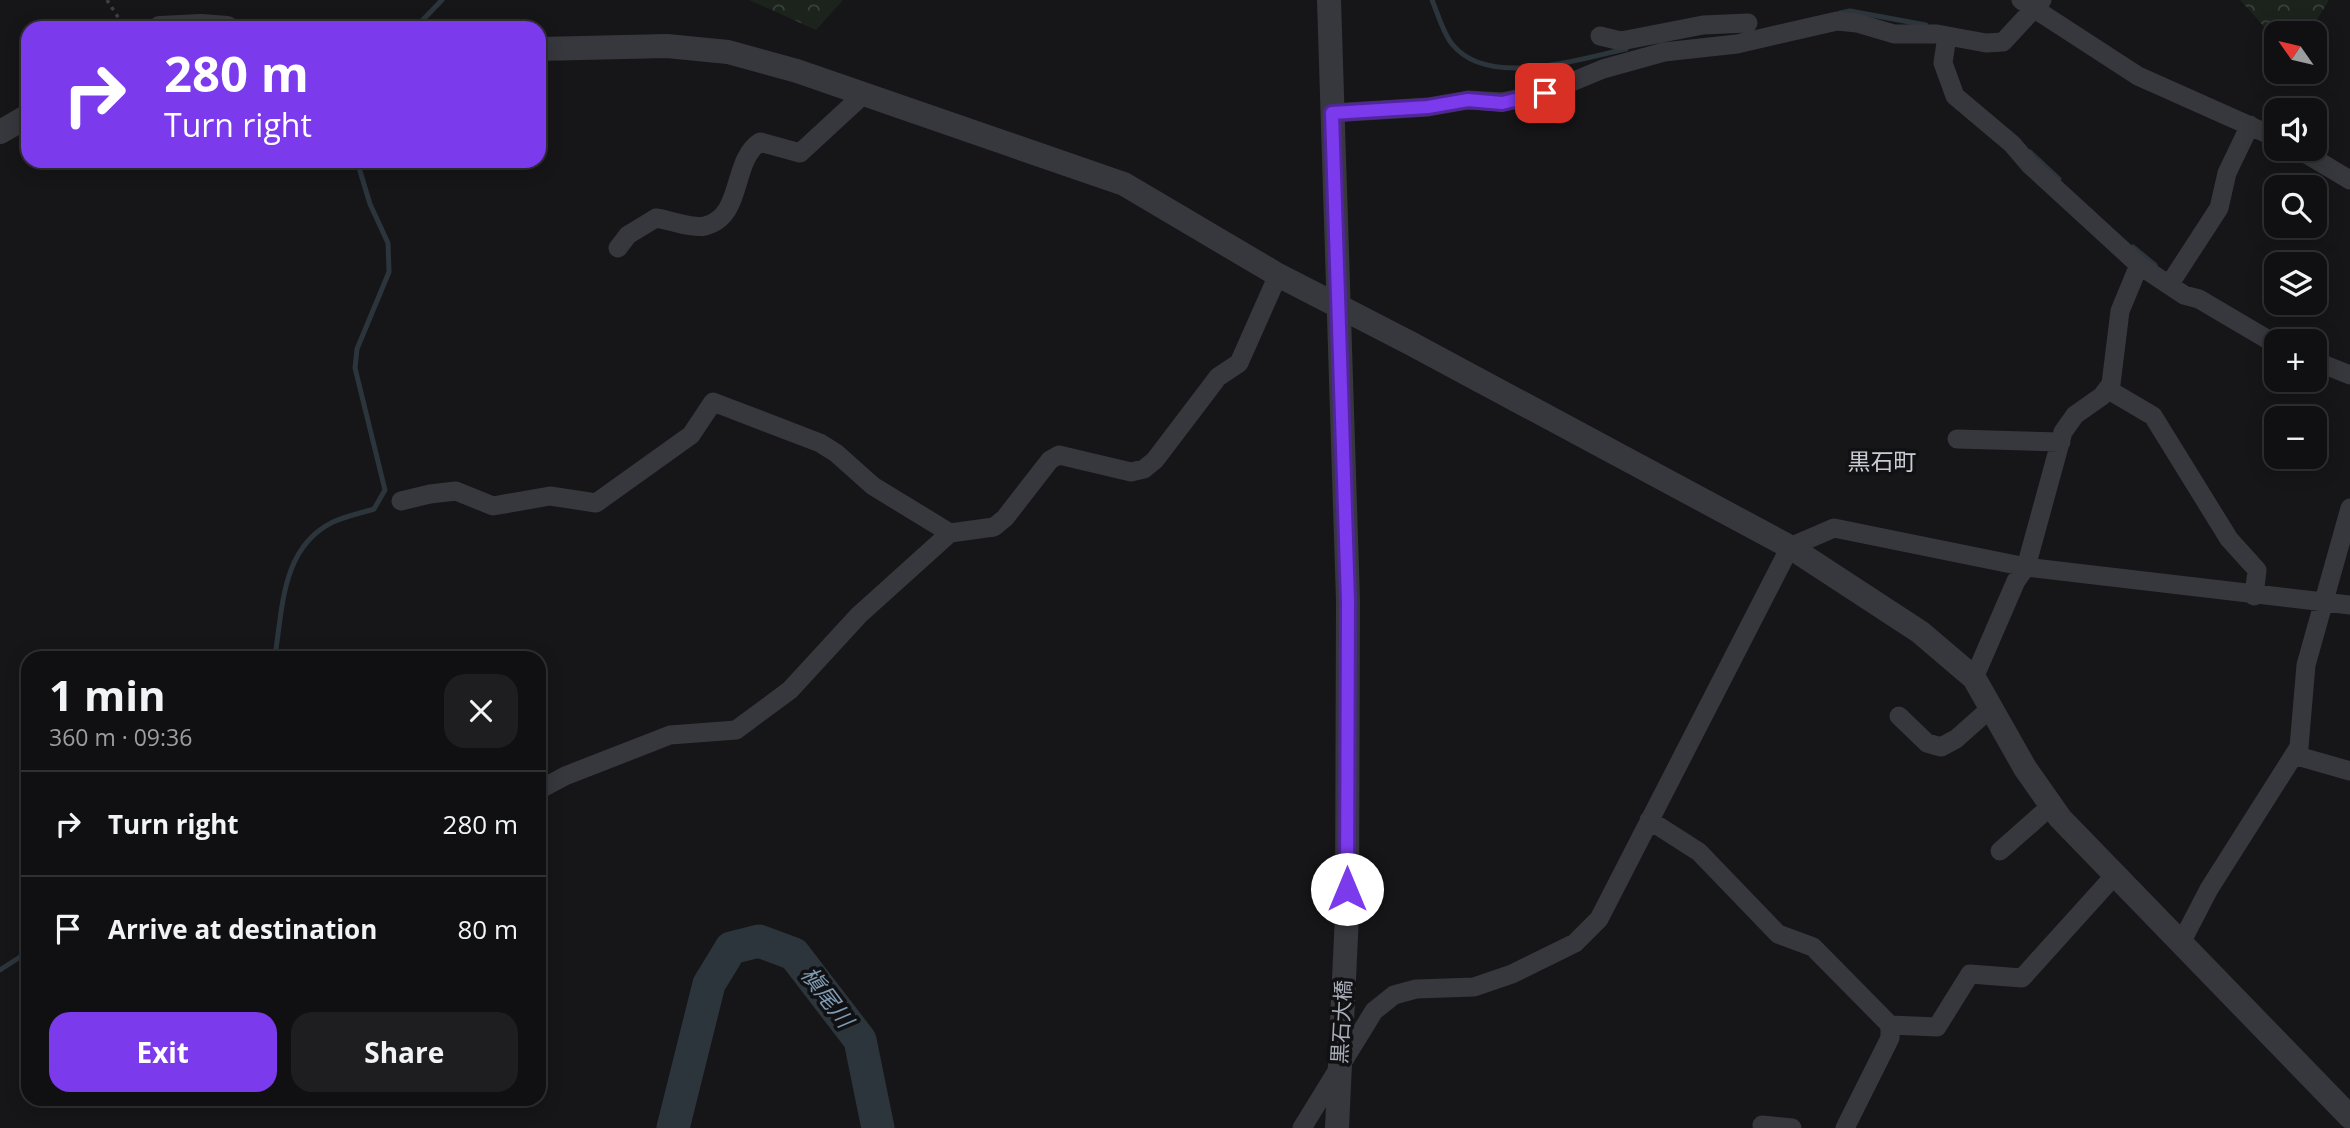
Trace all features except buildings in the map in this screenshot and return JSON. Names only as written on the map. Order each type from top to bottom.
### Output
[{"type":"street","name":"黒石大橋","points":[[1329,0],[1336,305],[1348,601],[1347,915],[1337,1128]]},
{"type":"street","points":[[1332,113],[1428,107],[1468,100],[1502,103],[1545,93],[1603,69],[1664,52],[1719,47],[1837,21],[1857,23],[1894,34],[1947,36],[1986,43],[2003,42],[2033,3],[2138,76],[2264,132]]},
{"type":"street","points":[[1600,36],[1621,41],[1703,25],[1748,23]]},
{"type":"street","points":[[1717,26],[1719,47]]},
{"type":"street","points":[[1947,36],[1943,64],[1955,96],[2012,144],[2030,165],[2139,265],[2169,285],[2264,338]]},
{"type":"street","points":[[546,49],[700,47],[797,71],[1124,184],[1278,275],[1790,547],[1920,632],[1974,678],[1993,707],[2025,768],[2052,805],[2115,875],[2350,1117]]},
{"type":"street","points":[[618,248],[628,235],[656,218],[703,227],[716,221],[730,207],[750,148],[760,142],[800,153],[864,94]]},
{"type":"street","points":[[0,132],[21,120]]},
{"type":"street","points":[[2169,285],[2219,208],[2227,173],[2250,125]]},
{"type":"street","points":[[2318,161],[2350,180]]},
{"type":"street","points":[[1974,678],[2016,581],[2026,567],[2061,442],[2075,415],[2111,384],[2120,311],[2139,265]]},
{"type":"street","points":[[546,786],[565,776],[670,735],[736,730],[790,690],[859,615],[950,533],[994,527],[1006,518],[1050,460],[1059,455],[1131,472],[1149,464],[1218,377],[1239,363],[1278,275]]},
{"type":"street","points":[[2327,366],[2350,375]]},
{"type":"street","points":[[2107,389],[2153,416],[2229,539],[2256,570],[2254,596]]},
{"type":"street","points":[[401,501],[456,491],[493,506],[550,496],[596,503],[691,435],[713,402],[820,443],[836,453],[873,486],[950,533]]},
{"type":"street","points":[[1957,439],[2061,442]]},
{"type":"street","points":[[2182,943],[2208,888],[2299,747],[2306,665],[2350,508]]},
{"type":"street","points":[[1302,1128],[1374,1011],[1394,995],[1416,989],[1474,987],[1512,974],[1576,943],[1599,919],[1790,547],[1834,528],[2026,567],[2254,596],[2350,605]]},
{"type":"street","points":[[1899,716],[1927,743],[1941,747],[1956,739],[1993,707]]},
{"type":"street","points":[[2294,754],[2350,771]]},
{"type":"street","points":[[2000,851],[2052,805]]},
{"type":"street","points":[[1649,820],[1699,852],[1778,934],[1813,947],[1890,1026],[1890,1038],[1845,1128]]},
{"type":"street","points":[[1890,1026],[1937,1027],[1970,974],[2022,978],[2115,875]]},
{"type":"street","points":[[1762,1125],[1793,1128]]},
{"type":"path","points":[[107,0],[120,21]]},
{"type":"green space","points":[[749,0],[843,0],[816,30]]},
{"type":"green space","points":[[2240,0],[2329,0],[2316,21],[2264,21],[2264,27]]},
{"type":"waterway","points":[[422,21],[442,0]]},
{"type":"waterway","points":[[1432,0],[1452,44],[1468,58],[1488,65],[1534,67],[1626,49]]},
{"type":"waterway","points":[[1840,13],[1850,11],[1926,25]]},
{"type":"waterway","points":[[2030,152],[2059,179]]},
{"type":"waterway","points":[[274,651],[289,576],[304,545],[317,532],[333,522],[374,509],[385,490],[355,368],[357,349],[389,272],[388,243],[370,204],[359,168]]},
{"type":"waterway","points":[[2133,247],[2155,265]]},
{"type":"waterway","name":"槇尾川","points":[[673,1128],[709,984],[731,948],[759,941],[794,954],[860,1040],[878,1128]]},
{"type":"waterway","points":[[0,970],[21,955]]},
{"type":"district","name":"黒石町","points":[[1882,462]]},
{"type":"route","points":[[1347,889],[1348,601],[1336,305],[1332,113],[1428,107],[1468,100],[1502,103],[1545,93]]}]
